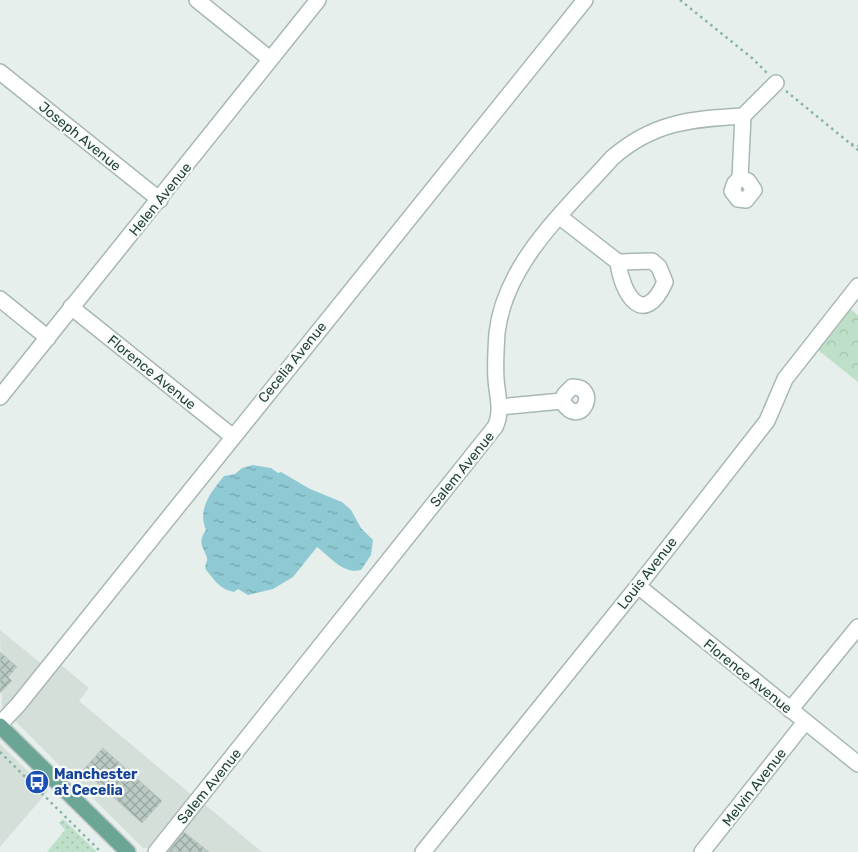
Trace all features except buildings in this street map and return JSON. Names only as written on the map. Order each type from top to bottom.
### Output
[{"type":"main road","points":[[0,725],[128,852]]},
{"type":"street","points":[[197,0],[270,59]]},
{"type":"street","name":"Helen Avenue","points":[[0,397],[71,307],[160,200],[318,0]]},
{"type":"street","name":"Cecelia Avenue","points":[[0,725],[585,0]]},
{"type":"street","name":"Joseph Avenue","points":[[0,72],[160,200]]},
{"type":"street","points":[[740,178],[743,116],[776,83]]},
{"type":"street","name":"Salem Avenue","points":[[156,852],[495,427],[499,407],[495,357],[503,308],[518,271],[560,217],[612,158],[648,133],[695,118],[743,116]]},
{"type":"street","points":[[560,217],[618,262]]},
{"type":"street","name":"Louis Avenue","points":[[423,852],[638,586],[767,421],[785,379],[858,286]]},
{"type":"street","points":[[0,299],[48,338]]},
{"type":"street","name":"Florence Avenue","points":[[71,307],[232,436]]},
{"type":"street","points":[[499,407],[562,401]]},
{"type":"street","name":"Florence Avenue","points":[[638,586],[858,764]]},
{"type":"street","points":[[790,710],[858,627]]},
{"type":"street","name":"Melvin Avenue","points":[[702,852],[805,722]]},
{"type":"path","points":[[680,0],[752,58],[776,83],[858,150]]},
{"type":"path","points":[[850,144],[858,146]]},
{"type":"path","points":[[0,752],[102,852]]},
{"type":"shaded area","points":[[0,630],[43,665],[7,706],[2,708]]},
{"type":"shaded area","points":[[60,664],[89,688],[79,701],[193,796],[151,848],[143,848],[15,721]]},
{"type":"shaded area","points":[[0,744],[48,791],[0,847]]},
{"type":"shaded area","points":[[203,803],[262,852],[165,852]]},
{"type":"green space","points":[[850,309],[858,315],[858,382],[818,350]]},
{"type":"green space","points":[[63,819],[97,852],[47,852],[65,830],[59,823]]},
{"type":"water","points":[[253,465],[271,468],[278,473],[281,472],[310,489],[342,502],[351,510],[361,528],[373,540],[371,555],[361,570],[349,570],[343,567],[317,547],[293,577],[273,589],[248,595],[238,589],[234,592],[229,591],[218,584],[206,570],[207,558],[201,541],[206,530],[203,515],[204,508],[214,488],[224,476],[235,474],[242,468]]},
{"type":"place","name":"Manchester at Cecelia","points":[[37,782]]}]
